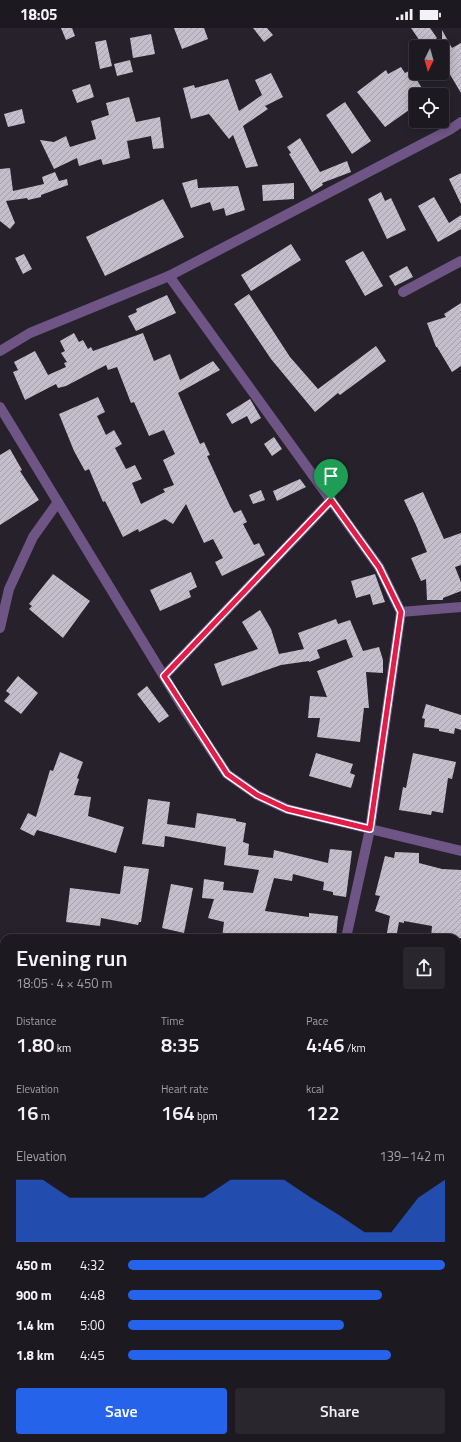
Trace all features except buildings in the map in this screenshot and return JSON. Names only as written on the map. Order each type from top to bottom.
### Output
[{"type":"street","points":[[0,351],[30,333],[170,276],[451,129],[461,122]]},
{"type":"street","points":[[403,292],[461,261]]},
{"type":"street","points":[[170,276],[379,567],[401,612],[370,829],[347,934]]},
{"type":"street","points":[[0,407],[164,676],[227,774],[257,795],[287,809],[461,851]]},
{"type":"street","points":[[164,676],[331,500]]},
{"type":"street","points":[[0,628],[9,590],[33,537],[58,502]]},
{"type":"street","points":[[401,612],[461,607]]},
{"type":"route","points":[[331,500],[379,567],[401,612],[370,829],[287,809],[257,795],[227,774],[164,676],[331,500]]}]
